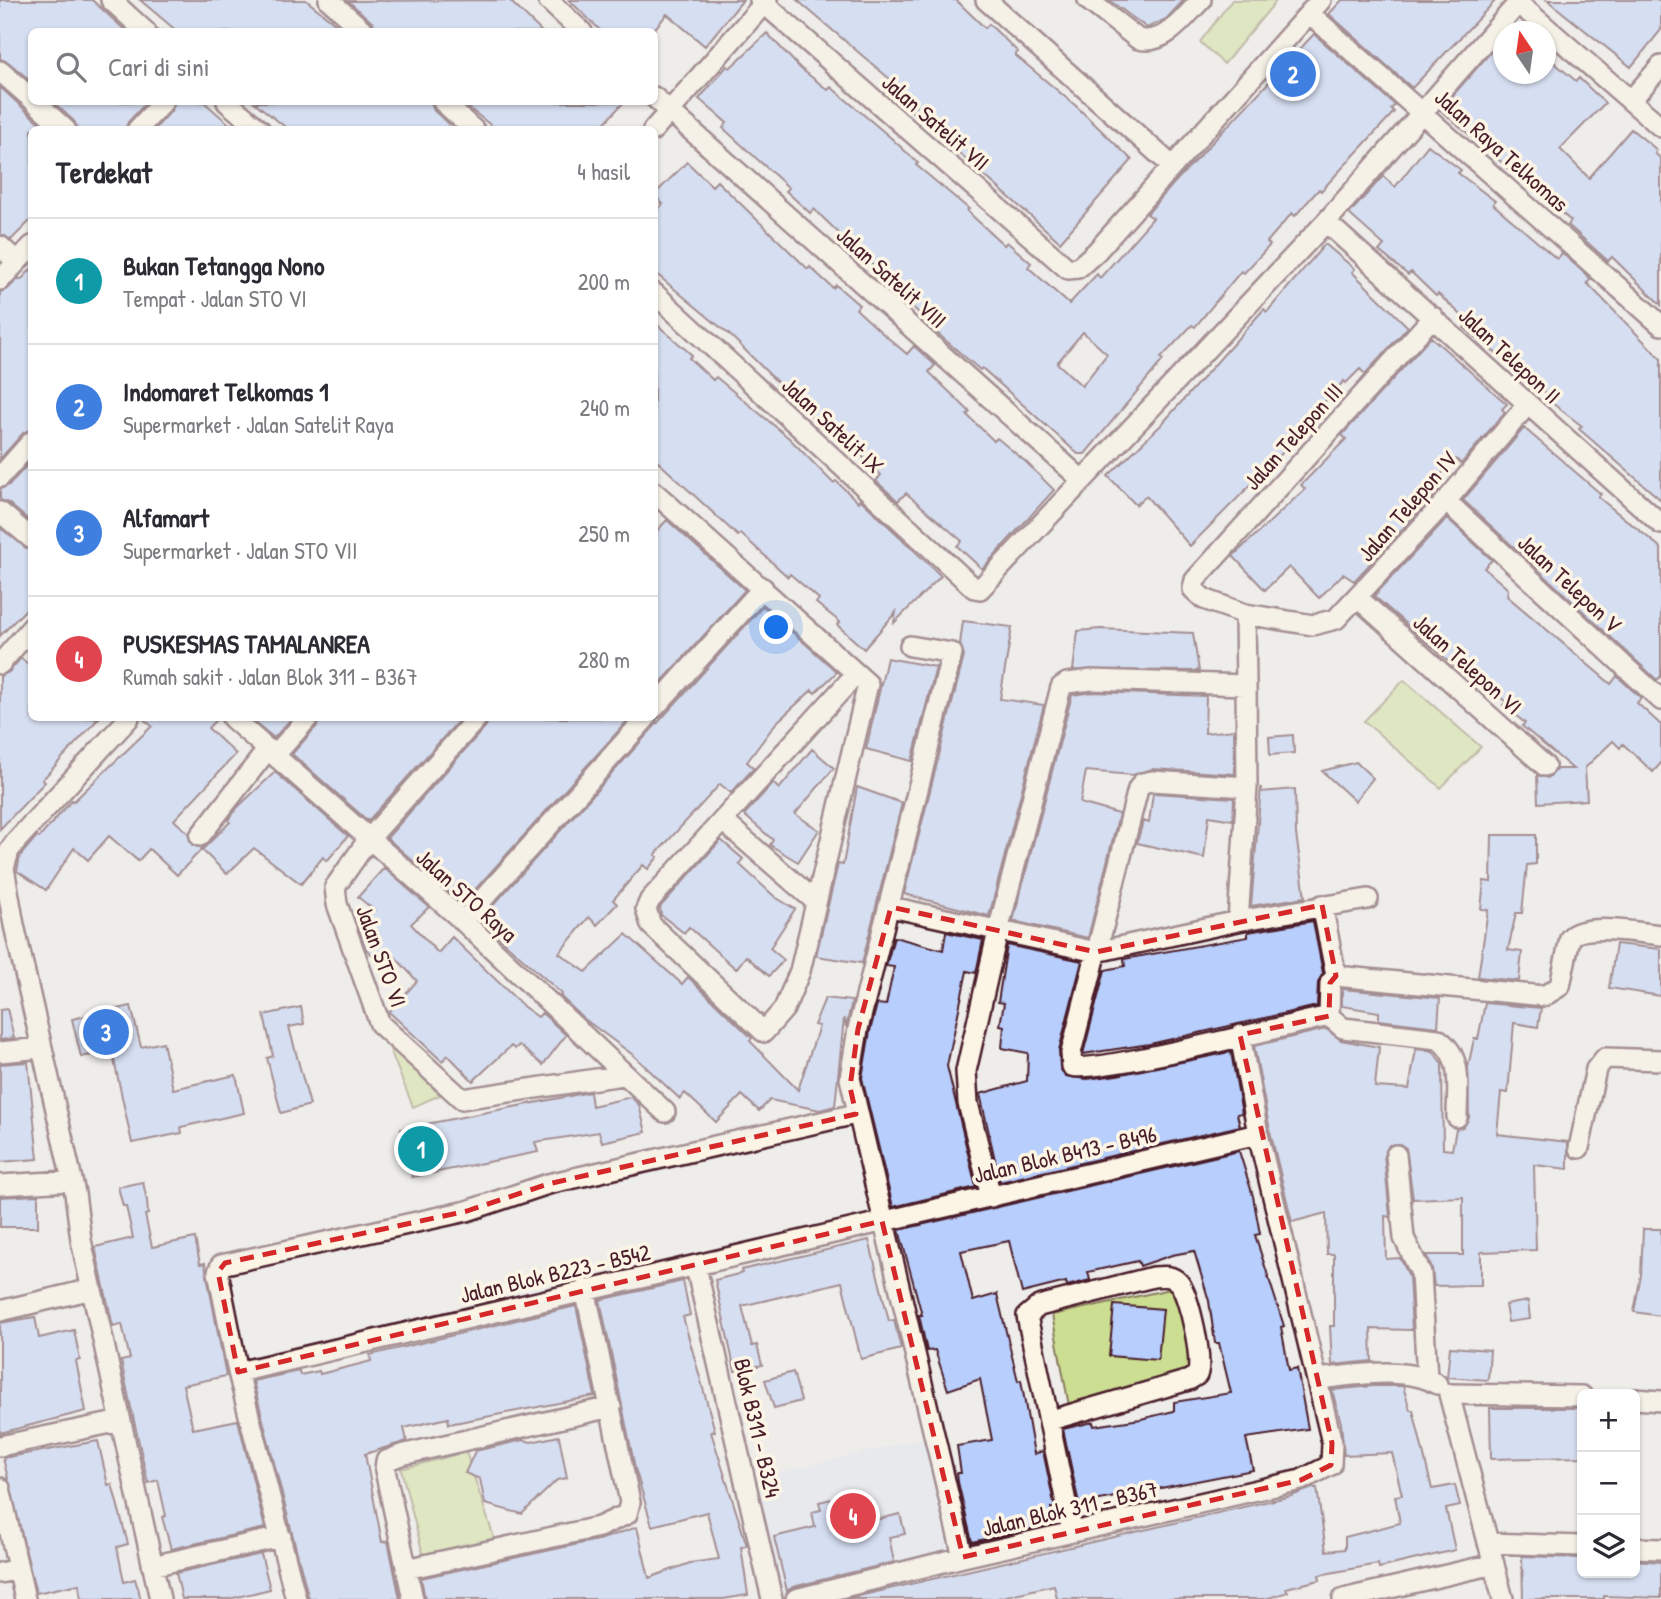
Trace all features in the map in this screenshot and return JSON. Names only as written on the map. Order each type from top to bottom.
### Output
[{"type":"street","points":[[111,0],[142,28]]},
{"type":"street","points":[[329,0],[360,28]]},
{"type":"street","points":[[548,0],[578,28]]},
{"type":"street","points":[[986,0],[1171,166],[1316,4]]},
{"type":"street","points":[[1088,0],[1138,39],[1147,41],[1168,33],[1201,0]]},
{"type":"street","points":[[654,126],[662,104],[764,1]]},
{"type":"street","name":"Jalan Satelit VII","points":[[764,1],[1068,269],[1078,268],[1096,252],[1171,166]]},
{"type":"street","points":[[1082,480],[1326,222],[1519,1],[1661,127]]},
{"type":"street","name":"Jalan Raya Telkomas","points":[[1316,4],[1423,112],[1661,325]]},
{"type":"street","points":[[1631,100],[1661,66]]},
{"type":"street","points":[[0,71],[28,96]]},
{"type":"street","name":"Jalan Satelit VIII","points":[[662,104],[1082,480]]},
{"type":"street","points":[[38,105],[62,126]]},
{"type":"street","points":[[141,126],[160,105]]},
{"type":"street","points":[[231,105],[255,126]]},
{"type":"street","points":[[446,105],[470,126]]},
{"type":"street","name":"Jalan Telepon II","points":[[1326,222],[1661,524]]},
{"type":"street","points":[[0,247],[17,262]]},
{"type":"street","points":[[0,280],[28,250]]},
{"type":"street","name":"Jalan Satelit IX","points":[[658,297],[974,588],[980,589],[1082,480]]},
{"type":"street","name":"Jalan Telepon III","points":[[1245,614],[1204,599],[1193,589],[1195,580],[1433,317]]},
{"type":"street","name":"Jalan Telepon IV","points":[[1245,614],[1313,625],[1324,625],[1336,619],[1446,501],[1527,405]]},
{"type":"street","points":[[0,477],[28,446]]},
{"type":"street","name":"Jalan Telepon V","points":[[1446,501],[1661,700]]},
{"type":"street","points":[[659,504],[764,588],[868,684],[800,971],[784,1009],[764,1032],[651,925],[646,917],[650,900],[856,674]]},
{"type":"street","points":[[0,512],[28,536]]},
{"type":"street","points":[[658,704],[764,588]]},
{"type":"street","name":"Jalan Telepon VI","points":[[1358,598],[1545,766]]},
{"type":"street","points":[[1238,921],[1247,787],[1245,614]]},
{"type":"street","points":[[0,664],[28,640]]},
{"type":"street","points":[[910,646],[952,653],[850,1070],[856,1114],[963,1557]]},
{"type":"street","points":[[991,1197],[968,1103],[966,1071],[1052,711],[1064,685],[1092,680],[1246,685]]},
{"type":"street","name":"Jalan STO Raya","points":[[235,721],[463,921],[665,1112]]},
{"type":"street","points":[[200,836],[271,752],[305,721]]},
{"type":"street","points":[[368,840],[474,721]]},
{"type":"street","points":[[463,921],[643,721]]},
{"type":"street","points":[[117,722],[9,851],[4,868],[7,926],[42,1048],[70,1181],[75,1193],[92,1289],[160,1599]]},
{"type":"street","points":[[1247,787],[1152,781],[1142,783],[1133,807],[1071,1053],[1075,1068],[1138,1059],[1329,1016]]},
{"type":"street","points":[[723,821],[815,901]]},
{"type":"street","name":"Jalan STO VI","points":[[368,840],[338,880],[335,893],[376,1017],[420,1063],[459,1098],[467,1100],[623,1075]]},
{"type":"street","points":[[891,907],[1096,952],[1238,921],[1368,899]]},
{"type":"street","points":[[1322,905],[1336,976]]},
{"type":"street","points":[[1336,976],[1544,996],[1560,986],[1570,938],[1575,933],[1597,930],[1661,935]]},
{"type":"street","points":[[1329,1016],[1330,983],[1336,976]]},
{"type":"street","points":[[1329,1016],[1343,1028],[1438,1039],[1449,1046],[1457,1063],[1457,1117]]},
{"type":"street","points":[[1240,1035],[1258,1134],[1317,1379],[1386,1374],[1427,1378],[1449,1394],[1577,1396]]},
{"type":"street","points":[[0,1052],[42,1048]]},
{"type":"street","points":[[1579,1148],[1596,1069],[1605,1058],[1661,1060]]},
{"type":"street","points":[[296,1599],[239,1372],[218,1272],[225,1263],[467,1211],[561,1181],[856,1114]]},
{"type":"street","name":"Jalan Blok B413 - B496","points":[[882,1221],[1258,1134]]},
{"type":"street","points":[[1396,1154],[1404,1238],[1420,1273],[1427,1378]]},
{"type":"street","points":[[0,1185],[70,1181]]},
{"type":"street","name":"Jalan Blok B223 - B542","points":[[239,1372],[584,1290],[696,1267],[882,1221]]},
{"type":"street","name":"Blok B311 - B324","points":[[696,1267],[772,1599]]},
{"type":"street","points":[[1051,1420],[1189,1380],[1201,1367],[1185,1293],[1179,1283],[1165,1276],[1046,1304],[1029,1311],[1030,1335],[1051,1420],[1072,1531]]},
{"type":"street","points":[[0,1311],[92,1289]]},
{"type":"street","points":[[406,1569],[599,1527],[624,1517],[631,1506],[584,1290]]},
{"type":"street","name":"Jalan Blok 311 - B367","points":[[796,1599],[1072,1531],[1301,1480],[1326,1471],[1331,1465],[1332,1443],[1317,1379]]},
{"type":"street","points":[[1449,1394],[1503,1599]]},
{"type":"street","points":[[1640,1399],[1661,1401]]},
{"type":"street","points":[[413,1599],[385,1470],[386,1461],[401,1455],[611,1407]]},
{"type":"street","points":[[0,1446],[121,1422]]},
{"type":"street","points":[[0,1488],[9,1571],[25,1599]]},
{"type":"street","points":[[152,1566],[281,1537]]},
{"type":"street","points":[[1488,1543],[1577,1546]]},
{"type":"street","points":[[1640,1548],[1661,1549]]},
{"type":"street","points":[[1343,1599],[1494,1564]]},
{"type":"highlighted area","points":[[1322,905],[1336,976],[1330,983],[1329,1016],[1240,1035],[1332,1443],[1331,1465],[1301,1480],[963,1557],[882,1221],[238,1372],[218,1272],[225,1263],[467,1211],[548,1184],[856,1114],[850,1087],[858,1029],[891,907],[1096,952]]},
{"type":"shaded area","points":[[929,1437],[956,1552],[777,1598],[749,1480]]},
{"type":"green space","points":[[1232,0],[1277,0],[1224,64],[1200,42]]},
{"type":"green space","points":[[1404,680],[1481,747],[1441,788],[1364,721]]},
{"type":"green space","points":[[387,1042],[440,1095],[413,1107]]},
{"type":"green space","points":[[1175,1288],[1193,1373],[1069,1406],[1052,1315]]},
{"type":"green space","points":[[466,1452],[495,1541],[424,1558],[401,1469]]},
{"type":"building","points":[[0,0],[92,0],[123,28],[28,28],[28,79],[8,62],[0,59]]},
{"type":"building","points":[[140,0],[306,0],[341,28],[173,28]]},
{"type":"building","points":[[509,0],[538,28],[375,28],[348,1]]},
{"type":"building","points":[[569,0],[743,0],[705,46],[667,14],[655,28],[598,28]]},
{"type":"building","points":[[797,0],[956,0],[985,28],[989,24],[1018,52],[1015,55],[1076,106],[1132,160],[1060,242],[911,111],[916,105],[889,82],[891,80]]},
{"type":"building","points":[[1109,0],[1184,0],[1166,19],[1147,28]]},
{"type":"building","points":[[1342,0],[1496,0],[1412,88],[1329,14]]},
{"type":"building","points":[[1547,0],[1661,0],[1661,30],[1631,67]]},
{"type":"building","points":[[767,33],[800,68],[828,90],[831,87],[890,137],[918,163],[916,165],[969,209],[967,211],[1004,245],[1007,242],[1031,263],[1028,267],[1069,304],[1097,274],[1100,278],[1153,218],[1147,214],[1175,182],[1314,34],[1395,105],[1391,109],[1394,112],[1321,191],[1319,189],[1295,216],[1292,213],[1267,242],[1270,245],[1244,273],[1241,271],[1195,327],[1192,325],[1161,358],[1163,360],[1085,454],[1078,454],[982,368],[980,370],[930,327],[929,322],[897,293],[900,290],[869,262],[867,265],[843,245],[847,241],[814,209],[810,213],[786,191],[789,188],[723,128],[727,123],[699,99],[727,66],[730,68]],"holes":[[[1083,332],[1107,354],[1082,386],[1057,363]]]},
{"type":"building","points":[[1493,49],[1493,84],[1556,84],[1556,64],[1576,81],[1579,78],[1605,103],[1560,149],[1589,178],[1631,129],[1657,150],[1655,153],[1661,159],[1661,305],[1612,257],[1608,261],[1568,225],[1571,221],[1440,110]]},
{"type":"building","points":[[0,87],[43,126],[28,126],[28,223],[11,240],[0,234]]},
{"type":"building","points":[[56,105],[144,105],[126,126],[76,126]]},
{"type":"building","points":[[174,105],[207,105],[231,126],[158,126]]},
{"type":"building","points":[[258,105],[432,105],[434,111],[449,124],[448,126],[284,126]]},
{"type":"building","points":[[465,105],[621,105],[602,126],[492,126]]},
{"type":"building","points":[[1428,145],[1461,170],[1458,173],[1495,201],[1493,204],[1557,259],[1562,253],[1591,279],[1587,283],[1661,359],[1661,500],[1579,429],[1582,426],[1552,403],[1554,399],[1464,328],[1469,322],[1438,294],[1436,296],[1411,272],[1408,275],[1379,251],[1384,245],[1349,214],[1383,176],[1395,187]]},
{"type":"building","points":[[687,162],[712,186],[717,181],[808,269],[810,267],[833,288],[836,285],[859,305],[856,309],[907,354],[914,346],[935,365],[929,372],[970,412],[967,415],[994,441],[997,438],[1026,462],[1054,490],[982,569],[957,546],[962,541],[906,493],[898,501],[876,481],[881,475],[836,431],[834,433],[810,415],[732,337],[658,275],[658,209],[663,204],[658,199],[658,191]]},
{"type":"building","points":[[1325,244],[1355,269],[1352,272],[1408,327],[1365,374],[1360,369],[1346,383],[1344,381],[1315,412],[1319,416],[1190,546],[1146,496],[1136,505],[1108,476],[1161,425],[1264,309],[1267,312]]},
{"type":"building","points":[[28,272],[28,431],[0,459],[0,292],[8,289],[19,278],[21,280]]},
{"type":"building","points":[[658,325],[692,355],[689,358],[713,380],[716,377],[789,438],[833,483],[836,481],[858,502],[860,499],[941,576],[894,623],[896,612],[864,649],[837,625],[840,622],[816,603],[819,599],[790,574],[788,577],[741,534],[738,536],[658,462]]},
{"type":"building","points":[[1431,337],[1507,404],[1502,409],[1505,412],[1461,464],[1456,459],[1432,484],[1439,490],[1354,581],[1343,574],[1319,598],[1289,567],[1265,590],[1233,556],[1305,489],[1301,485],[1346,439],[1342,435]]},
{"type":"building","points":[[1524,428],[1601,494],[1598,497],[1661,548],[1661,676],[1657,680],[1463,500]]},
{"type":"building","points":[[28,464],[28,520],[8,503],[0,500],[0,489],[9,485]]},
{"type":"building","points":[[1447,518],[1492,560],[1484,568],[1508,589],[1507,596],[1611,684],[1617,676],[1641,698],[1637,703],[1661,725],[1661,763],[1653,772],[1623,744],[1620,748],[1613,741],[1585,768],[1587,800],[1538,803],[1537,775],[1548,778],[1557,769],[1573,769],[1522,726],[1525,723],[1503,705],[1506,702],[1478,678],[1475,682],[1454,666],[1374,596]]},
{"type":"building","points":[[667,520],[745,590],[658,686],[658,530]]},
{"type":"building","points":[[0,528],[28,548],[28,607],[0,636]]},
{"type":"building","points":[[763,606],[837,672],[815,693],[812,690],[776,723],[747,762],[754,768],[731,793],[720,784],[655,855],[658,857],[648,869],[643,865],[613,900],[617,904],[597,925],[589,917],[559,953],[586,972],[626,934],[682,984],[688,977],[752,1038],[750,1041],[798,1090],[819,1026],[814,1025],[825,998],[852,1001],[846,1027],[844,1018],[835,1106],[820,1110],[770,1100],[759,1111],[742,1095],[716,1122],[685,1093],[680,1099],[633,1055],[583,1018],[560,996],[562,994],[480,920]]},
{"type":"building","points":[[963,621],[1012,627],[1000,699],[1044,705],[989,916],[904,894],[964,656],[960,644]]},
{"type":"building","points":[[1100,629],[1193,633],[1199,671],[1073,670],[1078,631]]},
{"type":"building","points":[[21,658],[28,664],[28,721],[96,721],[42,780],[45,782],[0,829],[0,676],[9,672]]},
{"type":"building","points":[[887,658],[936,667],[912,761],[866,749]]},
{"type":"building","points":[[1093,692],[1206,696],[1205,733],[1234,730],[1235,774],[1153,769],[1133,775],[1086,771],[1080,803],[1119,814],[1088,938],[1013,921],[1072,695]]},
{"type":"building","points":[[146,721],[215,721],[208,728],[236,754],[174,820],[188,833],[192,845],[203,848],[177,875],[149,849],[138,861],[109,836],[88,860],[74,848],[46,890],[17,871],[20,856],[37,836],[39,838],[72,800],[152,726]]},
{"type":"building","points":[[254,721],[289,721],[274,738]]},
{"type":"building","points":[[319,721],[458,721],[368,821],[292,754]]},
{"type":"building","points":[[488,721],[627,721],[462,904],[387,838]]},
{"type":"building","points":[[1293,735],[1294,753],[1270,755],[1269,737]]},
{"type":"building","points":[[812,749],[834,768],[795,814],[819,830],[798,862],[770,845],[773,840],[744,815],[773,783],[779,789]]},
{"type":"building","points":[[1356,762],[1373,778],[1355,801],[1322,771]]},
{"type":"building","points":[[275,772],[348,836],[327,861],[323,857],[301,884],[254,848],[227,874],[202,850],[230,822],[228,820],[238,807]]},
{"type":"building","points":[[857,787],[902,803],[862,963],[816,956],[838,864],[843,865]]},
{"type":"building","points":[[1261,787],[1261,792],[1295,789],[1296,834],[1305,897],[1251,906]]},
{"type":"building","points":[[1153,793],[1234,798],[1233,820],[1209,816],[1204,858],[1137,843],[1143,821],[1149,823]]},
{"type":"building","points":[[1492,835],[1536,835],[1536,864],[1527,865],[1522,913],[1516,913],[1508,950],[1522,952],[1519,981],[1478,977],[1488,910],[1481,909],[1484,881],[1491,882]]},
{"type":"building","points":[[721,840],[743,859],[739,864],[775,897],[795,909],[770,948],[784,960],[769,976],[746,956],[736,969],[689,927],[684,933],[661,915],[660,907]]},
{"type":"building","points":[[384,868],[429,907],[411,924],[438,953],[452,937],[524,1007],[538,1017],[542,1013],[566,1035],[543,1065],[519,1045],[515,1049],[511,1046],[473,1081],[448,1055],[442,1061],[389,1012],[417,981],[388,949],[378,960],[366,949],[358,927],[374,910],[358,897]]},
{"type":"building","points":[[1313,921],[1323,973],[1318,983],[1317,1006],[1150,1044],[1083,1054],[1105,970],[1125,966],[1124,959],[1248,937],[1248,932]]},
{"type":"building","points":[[946,932],[983,940],[976,973],[967,971],[947,1066],[976,1187],[893,1207],[862,1078],[870,1031],[877,1004],[886,1005],[894,967],[886,966],[894,937],[943,950]]},
{"type":"building","points":[[1616,944],[1661,949],[1661,996],[1609,988]]},
{"type":"building","points":[[1007,945],[1082,961],[1059,1050],[1060,1068],[1065,1076],[1087,1079],[1117,1075],[1231,1052],[1242,1113],[1237,1114],[1240,1126],[1000,1182],[980,1094],[1027,1081],[1028,1053],[1002,1048],[1004,1026],[1000,1025],[1004,1003],[998,1002]]},
{"type":"building","points":[[1342,989],[1440,998],[1438,1027],[1379,1020],[1379,1012],[1342,1006]]},
{"type":"building","points":[[1485,1003],[1541,1008],[1538,1027],[1514,1023],[1508,1093],[1501,1092],[1497,1134],[1568,1142],[1568,1169],[1534,1165],[1536,1250],[1481,1252],[1481,1285],[1434,1286],[1432,1268],[1426,1255],[1463,1255],[1463,1197],[1413,1199],[1406,1148],[1400,1144],[1389,1145],[1384,1155],[1390,1217],[1385,1216],[1386,1259],[1400,1258],[1409,1276],[1412,1330],[1371,1329],[1372,1361],[1332,1365],[1330,1326],[1334,1326],[1334,1254],[1327,1254],[1326,1213],[1292,1222],[1270,1131],[1254,1046],[1326,1029],[1341,1040],[1379,1047],[1375,1087],[1409,1089],[1416,1049],[1433,1051],[1442,1064],[1443,1149],[1452,1150],[1456,1129],[1463,1127],[1469,1118],[1468,1067],[1474,1039],[1478,1039]]},
{"type":"building","points":[[131,1006],[141,1047],[163,1042],[173,1089],[236,1075],[244,1113],[181,1127],[182,1133],[132,1143],[112,1051],[81,1057],[72,1019]]},
{"type":"building","points":[[301,1007],[304,1024],[289,1027],[310,1105],[281,1113],[267,1058],[273,1056],[264,1015]]},
{"type":"building","points":[[7,1009],[14,1038],[0,1040],[0,1010]]},
{"type":"building","points":[[28,1062],[38,1159],[0,1162],[0,1064]]},
{"type":"building","points":[[590,1092],[592,1106],[631,1097],[639,1105],[646,1132],[602,1142],[599,1132],[535,1142],[538,1152],[412,1177],[401,1129]]},
{"type":"building","points":[[1239,1151],[1253,1196],[1260,1234],[1255,1235],[1284,1326],[1281,1327],[1289,1370],[1297,1368],[1308,1429],[1246,1438],[1253,1470],[1079,1504],[1063,1429],[1093,1422],[1094,1426],[1141,1419],[1174,1411],[1174,1402],[1231,1393],[1219,1343],[1215,1343],[1209,1301],[1194,1251],[1140,1266],[1138,1261],[1088,1272],[1090,1280],[1067,1286],[1066,1282],[1022,1293],[1009,1241],[961,1251],[973,1301],[997,1294],[1018,1381],[1021,1380],[1034,1454],[1043,1451],[1055,1508],[1051,1508],[1054,1524],[972,1542],[958,1482],[957,1473],[961,1473],[957,1446],[992,1440],[980,1379],[948,1390],[935,1350],[927,1351],[919,1315],[922,1315],[899,1230]]},
{"type":"building","points":[[143,1182],[148,1214],[145,1215],[152,1247],[195,1238],[200,1264],[205,1263],[226,1376],[183,1385],[193,1429],[238,1420],[265,1528],[171,1549],[162,1517],[166,1516],[158,1480],[148,1483],[128,1394],[121,1361],[130,1359],[122,1324],[113,1326],[95,1247],[133,1238],[126,1206],[123,1206],[118,1187]]},
{"type":"building","points":[[38,1195],[38,1227],[0,1227],[0,1197]]},
{"type":"building","points":[[1643,1229],[1661,1229],[1661,1316],[1634,1312],[1641,1275]]},
{"type":"building","points":[[869,1240],[889,1321],[894,1320],[901,1349],[861,1359],[842,1282],[742,1306],[752,1346],[757,1345],[762,1365],[735,1371],[715,1280],[742,1273],[741,1270]]},
{"type":"building","points":[[683,1281],[690,1315],[683,1317],[715,1431],[711,1432],[747,1546],[741,1547],[748,1595],[723,1599],[425,1599],[421,1578],[602,1539],[637,1527],[649,1578],[690,1563],[719,1559],[707,1512],[652,1526],[635,1468],[600,1300]]},
{"type":"building","points":[[1528,1301],[1530,1319],[1508,1322],[1505,1305]]},
{"type":"building","points":[[1114,1305],[1163,1309],[1158,1360],[1109,1356]]},
{"type":"building","points":[[576,1306],[595,1396],[449,1424],[448,1418],[404,1428],[407,1441],[365,1454],[382,1542],[388,1541],[400,1599],[309,1599],[253,1381],[299,1371],[300,1375],[319,1371],[320,1374],[371,1361],[370,1355]]},
{"type":"building","points":[[35,1317],[39,1338],[74,1330],[80,1360],[76,1361],[86,1411],[0,1433],[0,1323]]},
{"type":"building","points":[[1450,1347],[1490,1350],[1488,1380],[1447,1377]]},
{"type":"building","points":[[793,1372],[801,1401],[774,1408],[765,1380]]},
{"type":"building","points":[[1403,1386],[1410,1410],[1413,1410],[1432,1489],[1455,1485],[1460,1506],[1446,1509],[1455,1550],[1379,1568],[1378,1564],[1319,1575],[1320,1580],[1286,1588],[1288,1592],[1265,1599],[1057,1599],[1054,1585],[994,1599],[846,1599],[1291,1496],[1313,1488],[1317,1488],[1326,1551],[1345,1549],[1345,1537],[1400,1523],[1395,1496],[1402,1495],[1392,1453],[1344,1455],[1341,1423],[1332,1390]]},
{"type":"building","points":[[1490,1408],[1577,1408],[1577,1457],[1491,1459]]},
{"type":"building","points":[[559,1436],[567,1478],[557,1480],[522,1514],[485,1504],[480,1479],[465,1473],[475,1451],[523,1440],[531,1442]]},
{"type":"building","points":[[98,1441],[108,1485],[112,1484],[128,1544],[117,1547],[124,1582],[135,1579],[141,1599],[81,1599],[79,1584],[36,1593],[3,1458]]},
{"type":"building","points":[[856,1493],[863,1523],[900,1514],[905,1534],[889,1537],[894,1562],[793,1587],[787,1591],[774,1537],[815,1527],[812,1512],[821,1510],[819,1502]]},
{"type":"building","points":[[261,1554],[270,1589],[229,1599],[182,1599],[176,1573]]},
{"type":"building","points":[[1522,1556],[1577,1558],[1577,1578],[1640,1578],[1640,1560],[1661,1562],[1661,1598],[1604,1596],[1604,1599],[1523,1599]]},
{"type":"place","name":"Indomaret Telkomas 1","points":[[1293,74]]},
{"type":"place","name":"Alfamart","points":[[106,1032]]},
{"type":"place","name":"Bukan Tetangga Nono","points":[[421,1149]]},
{"type":"place","name":"PUSKESMAS TAMALANREA","points":[[853,1516]]}]
